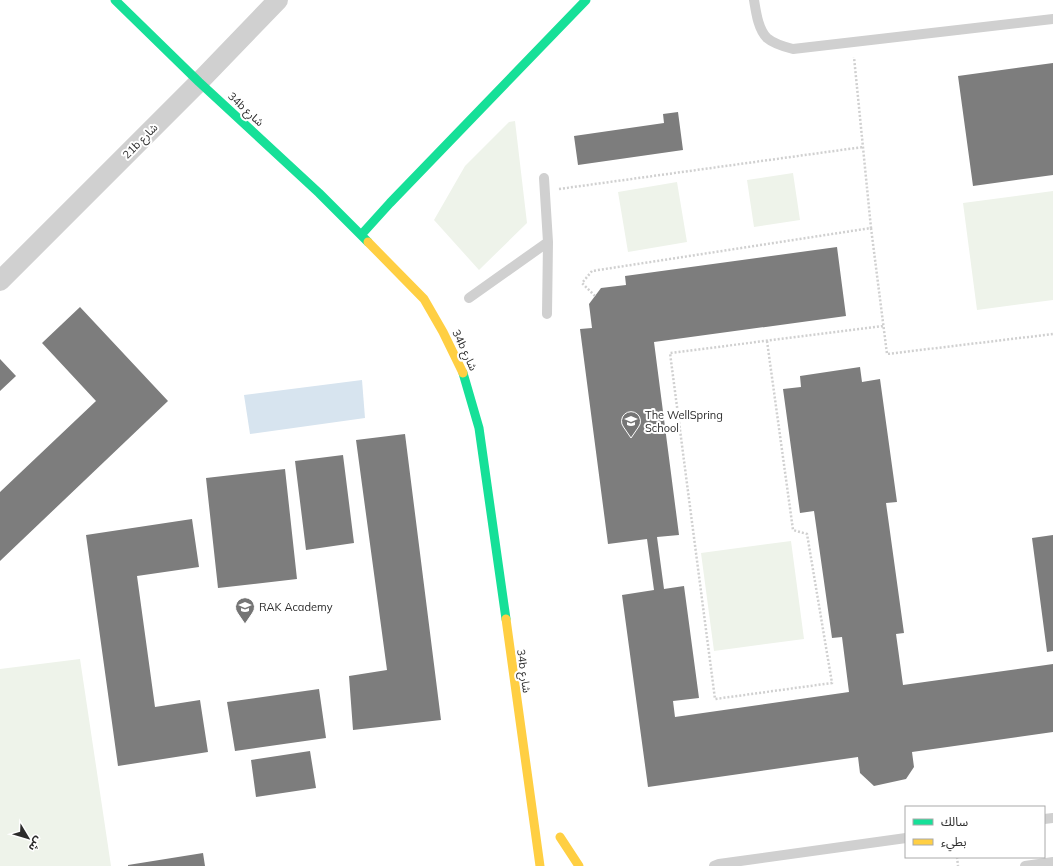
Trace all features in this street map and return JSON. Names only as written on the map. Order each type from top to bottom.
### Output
[{"type":"street","name":"34b شارع","points":[[115,0],[199,82],[319,193],[424,299],[443,332],[464,374],[479,428],[540,866]]},
{"type":"street","name":"21b شارع","points":[[0,281],[199,82],[278,0]]},
{"type":"street","points":[[361,235],[586,0]]},
{"type":"street","points":[[560,837],[579,866]]},
{"type":"lane","points":[[754,0],[757,19],[768,38],[782,46],[793,49],[1053,19]]},
{"type":"lane","points":[[544,178],[548,242],[547,314]]},
{"type":"lane","points":[[469,298],[548,242]]},
{"type":"lane","points":[[714,866],[719,864],[905,838]]},
{"type":"lane","points":[[1025,866],[1053,862]]},
{"type":"path","points":[[852,42],[871,228],[887,354],[1053,334]]},
{"type":"path","points":[[545,191],[863,147]]},
{"type":"path","points":[[595,296],[582,283],[592,271],[871,228]]},
{"type":"path","points":[[767,341],[793,530],[807,534],[832,683],[715,699],[670,353],[883,326]]},
{"type":"shaded area","points":[[515,121],[527,223],[479,270],[434,220],[465,166],[509,122]]},
{"type":"shaded area","points":[[793,173],[800,220],[754,227],[747,180]]},
{"type":"shaded area","points":[[677,182],[687,242],[628,252],[618,192]]},
{"type":"shaded area","points":[[1053,191],[1053,300],[977,310],[963,203]]},
{"type":"shaded area","points":[[362,380],[365,418],[250,434],[244,395]]},
{"type":"shaded area","points":[[791,541],[804,639],[714,651],[701,553]]},
{"type":"shaded area","points":[[80,659],[111,866],[0,866],[0,669]]},
{"type":"building","points":[[1053,63],[1053,175],[973,186],[958,76]]},
{"type":"building","points":[[678,112],[683,150],[578,165],[574,136],[664,123],[663,114]]},
{"type":"building","points":[[837,247],[846,316],[654,342],[679,535],[657,537],[664,589],[684,586],[699,698],[673,701],[675,717],[849,692],[842,637],[832,638],[814,511],[800,513],[783,389],[801,387],[800,376],[860,367],[862,382],[880,379],[897,502],[886,503],[904,633],[896,634],[903,685],[1053,664],[1053,732],[912,752],[914,767],[906,779],[874,786],[860,773],[858,757],[648,787],[622,595],[654,590],[647,539],[608,544],[580,329],[592,328],[589,304],[601,288],[626,285],[625,276]]},
{"type":"building","points":[[80,307],[168,401],[0,561],[0,492],[96,401],[42,343]]},
{"type":"building","points":[[0,359],[16,376],[0,391]]},
{"type":"building","points":[[405,434],[441,720],[353,730],[349,676],[387,670],[356,440]]},
{"type":"building","points":[[343,455],[354,543],[306,550],[295,461]]},
{"type":"building","points":[[285,469],[297,579],[218,588],[206,478]]},
{"type":"building","points":[[192,519],[199,567],[137,576],[155,707],[200,700],[208,752],[118,766],[86,535]]},
{"type":"building","points":[[1053,535],[1053,651],[1047,652],[1032,538]]},
{"type":"building","points":[[319,689],[326,738],[235,751],[227,702]]},
{"type":"building","points":[[310,751],[316,788],[256,797],[251,760]]},
{"type":"building","points":[[203,853],[205,866],[128,866],[128,865]]},
{"type":"traffic: fast","points":[[115,0],[199,82],[319,193],[368,242]]},
{"type":"traffic: fast","points":[[361,235],[586,0]]},
{"type":"traffic: fast","points":[[463,373],[479,428],[506,619]]},
{"type":"traffic: slow","points":[[368,242],[424,299],[443,332],[463,373]]},
{"type":"traffic: slow","points":[[506,619],[540,866]]},
{"type":"traffic: slow","points":[[560,837],[579,866]]},
{"type":"place","name":"The WellSpring School","points":[[631,438]]},
{"type":"place","name":"RAK Academy","points":[[245,624]]}]
